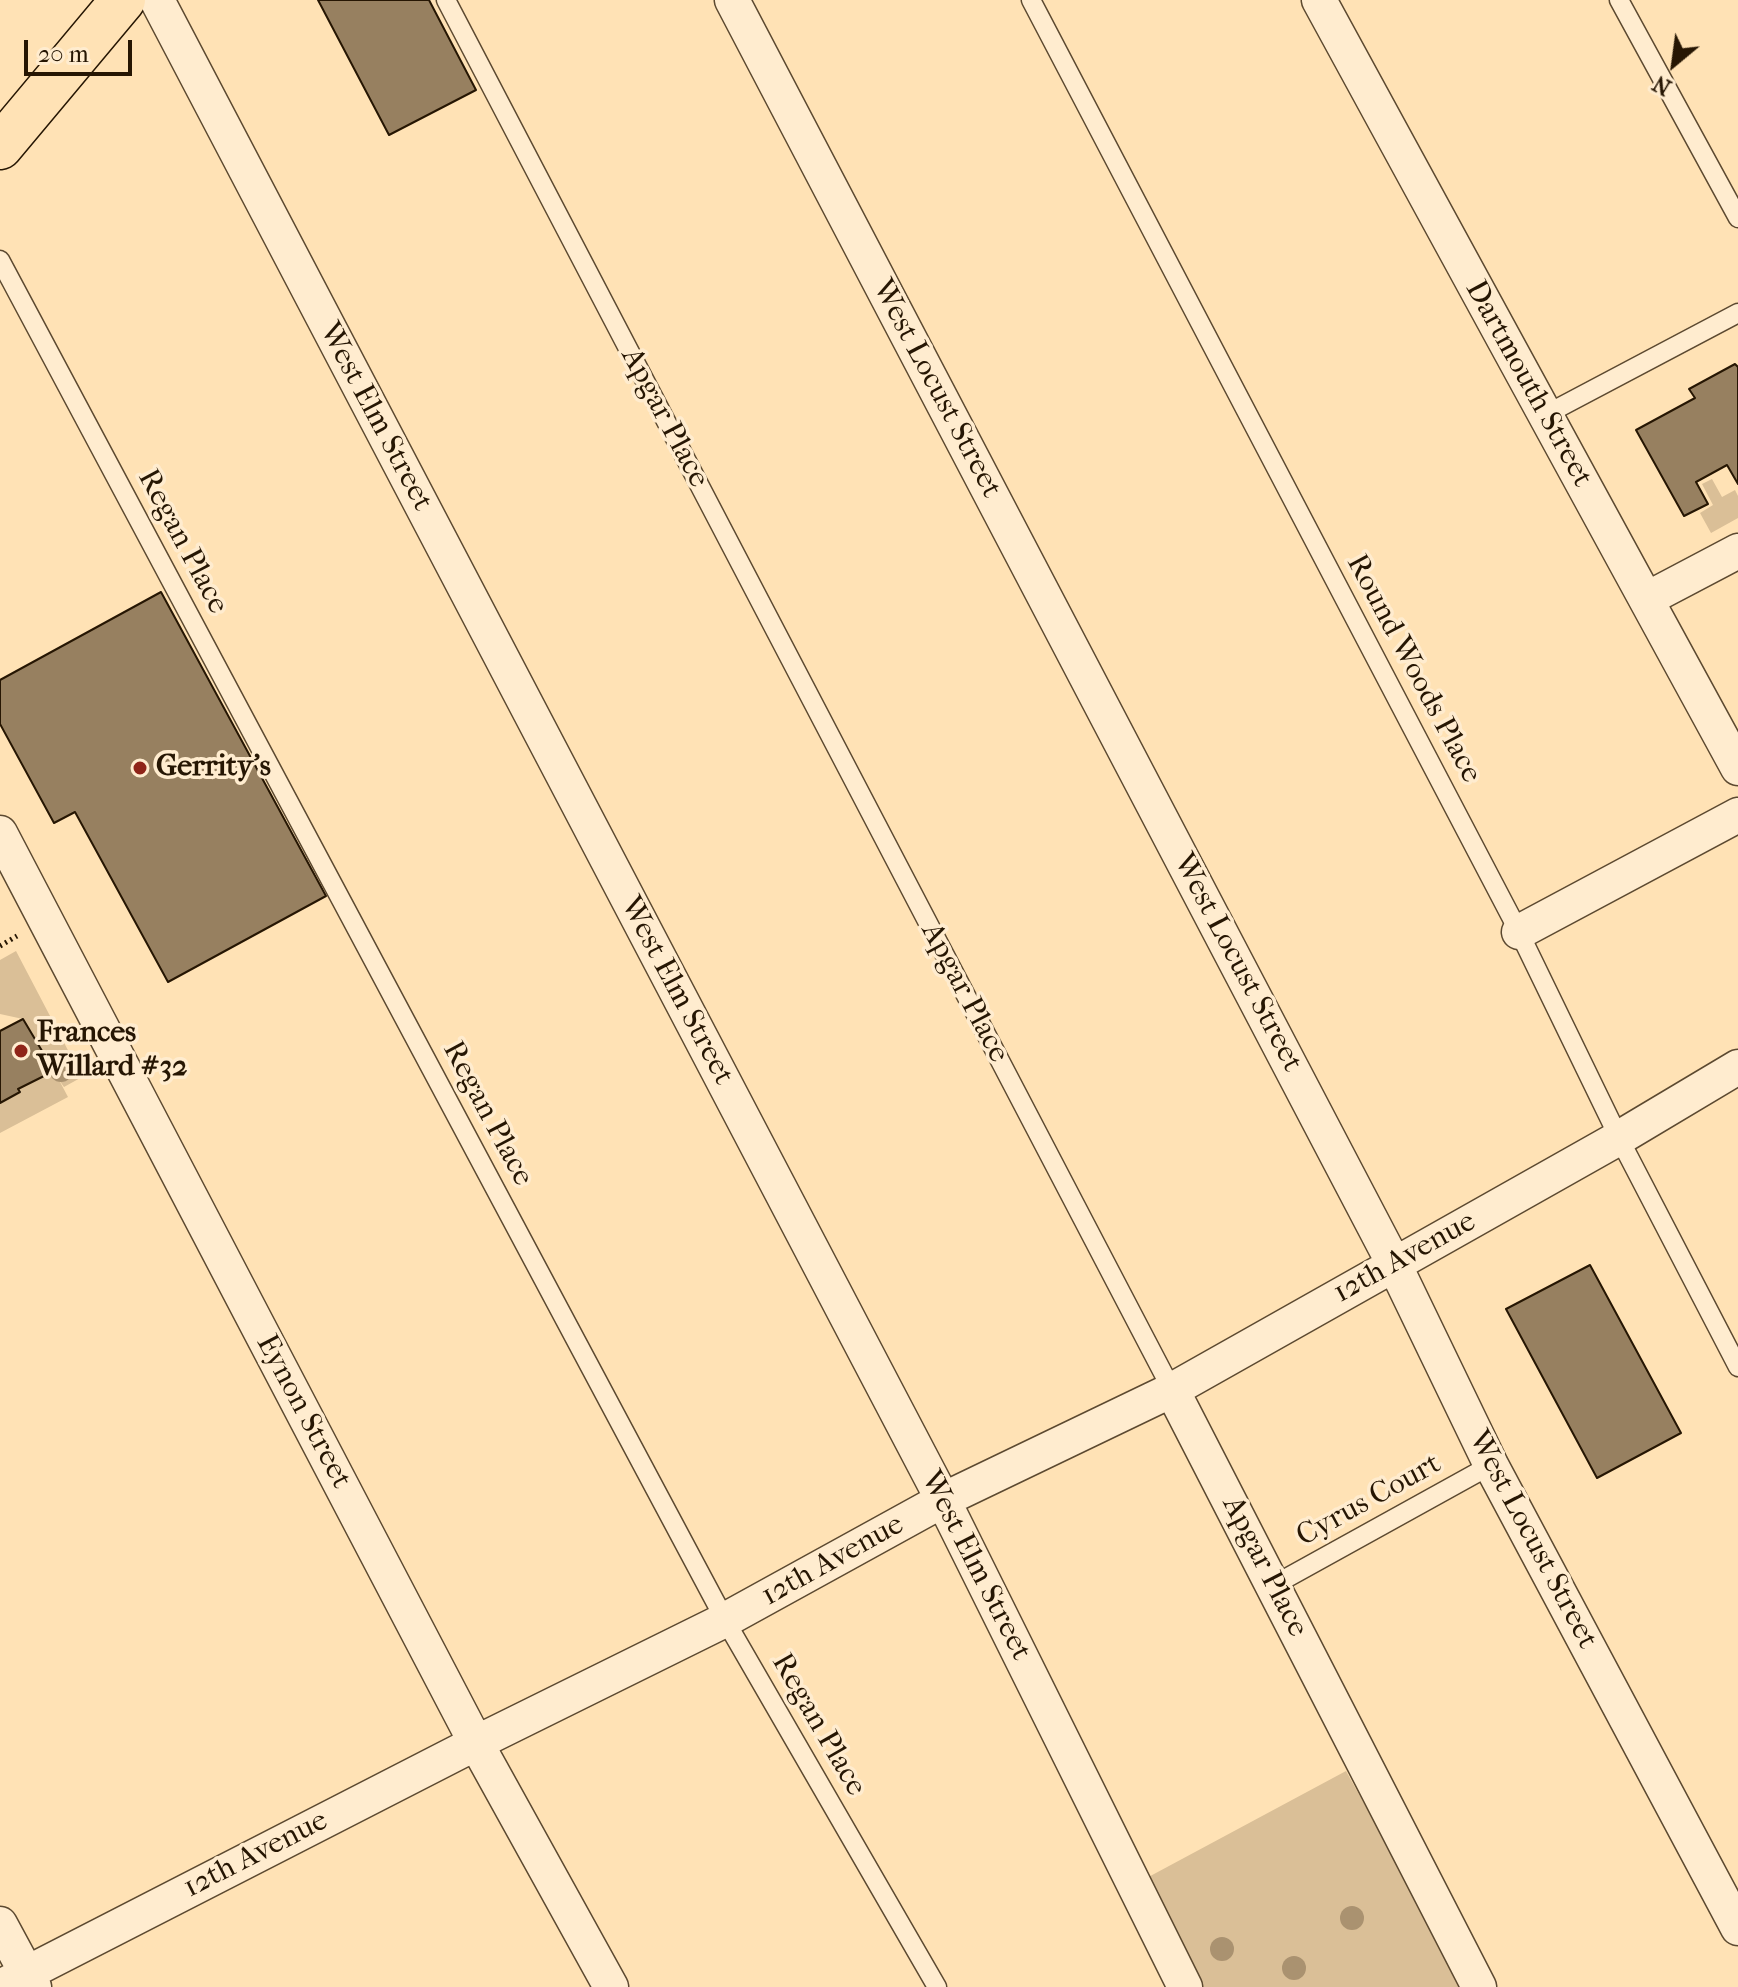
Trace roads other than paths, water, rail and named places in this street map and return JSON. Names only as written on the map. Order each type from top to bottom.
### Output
[{"type":"main road","points":[[0,147],[123,0]]},
{"type":"street","name":"West Elm Street","points":[[157,0],[943,1500],[1185,1987]]},
{"type":"street","name":"West Locust Street","points":[[732,0],[1394,1264],[1491,1465],[1738,1928]]},
{"type":"street","name":"Dartmouth Street","points":[[1319,0],[1738,768]]},
{"type":"street","points":[[1647,599],[1738,551]]},
{"type":"street","points":[[1519,932],[1738,815]]},
{"type":"street","name":"Eynon Street","points":[[0,833],[476,1743],[611,1987]]},
{"type":"street","name":"12th Avenue","points":[[20,1982],[476,1743],[725,1620],[943,1500],[1172,1390],[1619,1138],[1738,1067]]},
{"type":"street","name":"Apgar Place","points":[[1172,1390],[1479,1987]]},
{"type":"street","points":[[0,1924],[20,1982]]},
{"type":"lane","name":"Apgar Place","points":[[446,0],[1172,1390]]},
{"type":"lane","name":"Round Woods Place","points":[[1031,0],[1519,932],[1619,1138],[1738,1367]]},
{"type":"lane","points":[[1619,0],[1738,218]]},
{"type":"lane","name":"Regan Place","points":[[0,260],[725,1620],[937,1987]]},
{"type":"lane","points":[[1545,415],[1738,313]]},
{"type":"lane","name":"Cyrus Court","points":[[1274,1585],[1491,1465]]},
{"type":"place","name":"Gerrity's","points":[[140,768]]},
{"type":"place","name":"Frances Willard #32","points":[[21,1051]]}]
